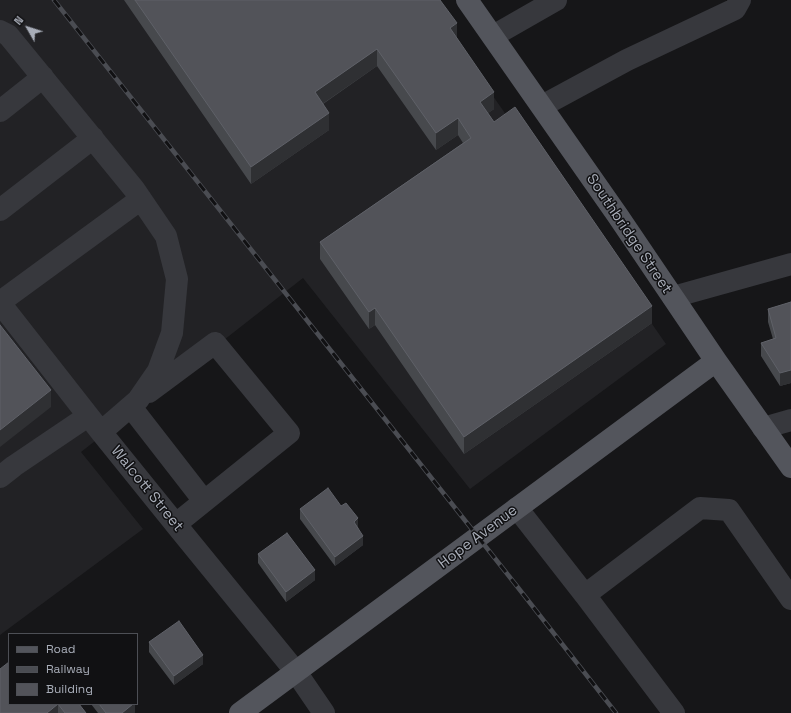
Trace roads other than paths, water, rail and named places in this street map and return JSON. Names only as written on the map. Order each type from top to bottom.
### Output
[{"type":"main road","name":"Southbridge Street","points":[[468,0],[791,468]]},
{"type":"main road","name":"Hope Avenue","points":[[240,713],[716,361]]},
{"type":"street","points":[[493,36],[556,0]]},
{"type":"street","points":[[542,106],[627,60],[735,9],[740,0]]},
{"type":"street","points":[[0,31],[8,35],[134,188],[166,236],[177,279],[172,333],[158,371],[135,404]]},
{"type":"street","points":[[0,110],[43,77]]},
{"type":"street","points":[[0,210],[93,138]]},
{"type":"street","points":[[0,303],[141,199]]},
{"type":"street","points":[[673,297],[791,264]]},
{"type":"street","name":"Walcott Street","points":[[0,303],[95,424],[296,672],[324,713]]},
{"type":"street","points":[[0,477],[14,466],[135,404],[215,343],[289,433],[176,524]]},
{"type":"street","points":[[135,404],[204,501]]},
{"type":"street","points":[[763,428],[791,420]]},
{"type":"street","points":[[517,508],[674,713]]},
{"type":"street","points":[[585,595],[700,508],[729,510],[791,599]]},
{"type":"railway","points":[[54,0],[616,713]]}]
